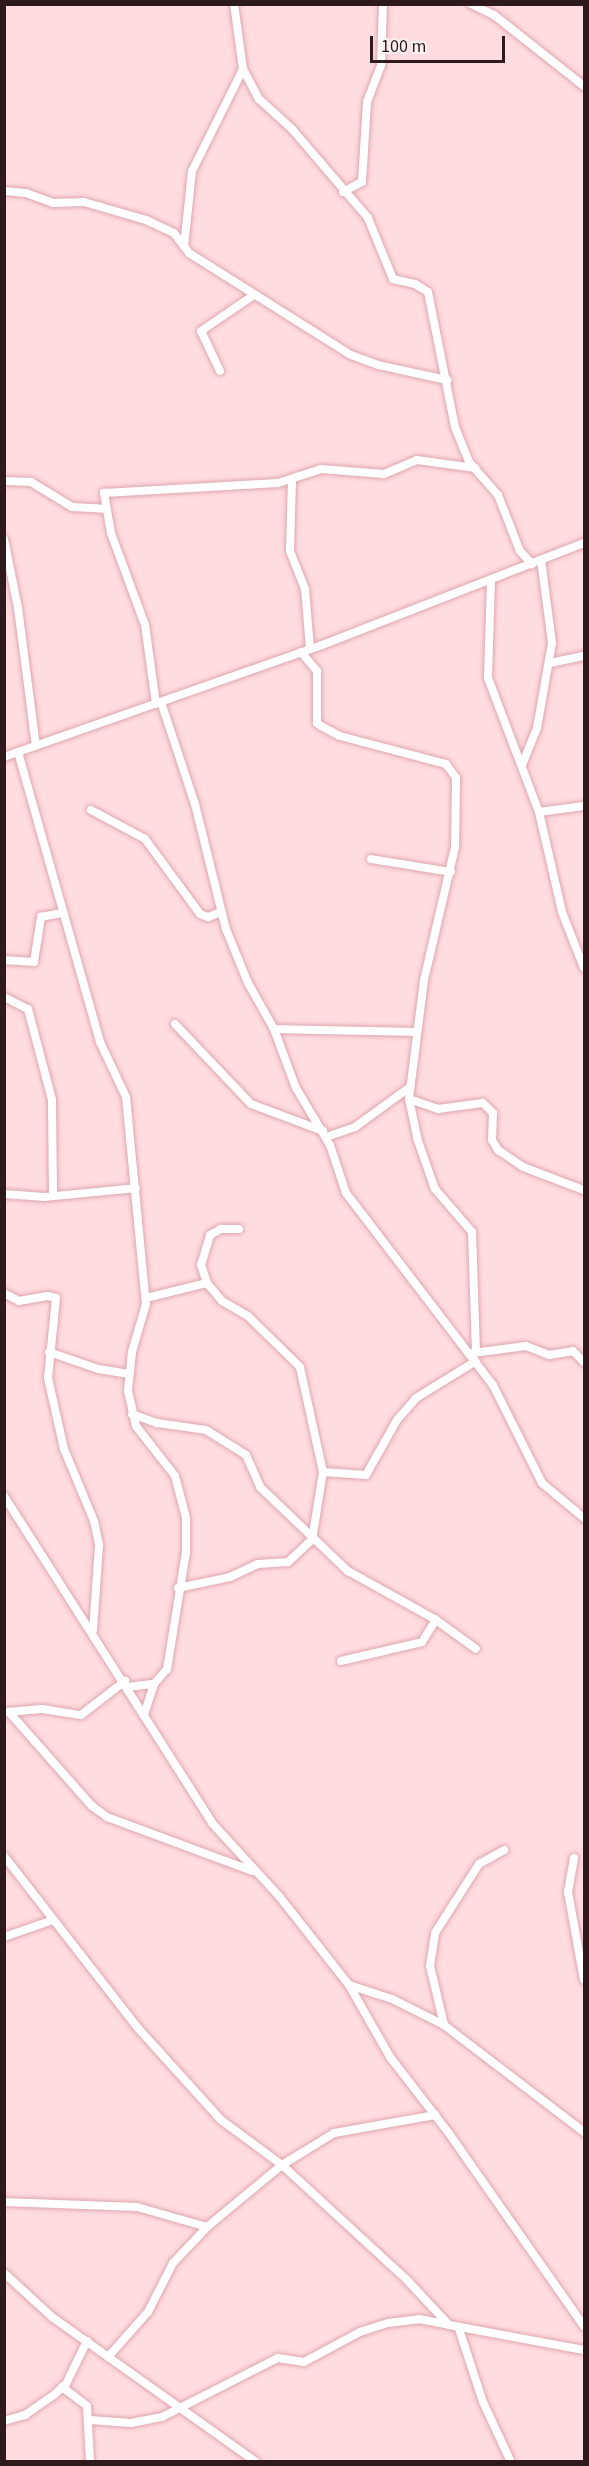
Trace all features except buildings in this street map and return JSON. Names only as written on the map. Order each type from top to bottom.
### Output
[{"type":"street","points":[[234,4],[243,69],[259,99],[292,129],[343,192],[368,218],[393,279],[416,284],[428,292],[455,427],[475,468],[498,495],[520,551],[537,562],[552,642],[537,728],[522,765]]},
{"type":"street","points":[[343,192],[362,182],[367,102],[381,65],[383,4]]},
{"type":"street","points":[[471,4],[494,15],[585,86]]},
{"type":"street","points":[[184,246],[192,171],[243,69]]},
{"type":"street","points":[[4,191],[26,193],[53,204],[84,202],[129,214],[174,233],[184,246],[254,295],[362,360],[447,380]]},
{"type":"street","points":[[220,371],[201,331],[254,295]]},
{"type":"street","points":[[475,468],[417,460],[384,474],[321,469],[278,483],[107,491],[103,497],[105,509],[145,625],[159,704],[195,804],[221,912],[248,983],[274,1029],[296,1088],[325,1134],[352,1204],[474,1355],[493,1385],[543,1483],[585,1518]]},
{"type":"street","points":[[292,479],[290,550],[305,589],[306,651],[317,670],[317,723],[340,736],[446,764],[454,771],[455,847],[415,1032],[409,1099],[417,1138],[435,1189],[472,1232],[474,1355]]},
{"type":"street","points":[[4,481],[32,482],[72,507],[105,509]]},
{"type":"street","points":[[4,539],[18,608],[36,746]]},
{"type":"street","points":[[4,757],[306,651],[585,543]]},
{"type":"street","points":[[491,580],[488,678],[539,812],[562,912],[585,968]]},
{"type":"street","points":[[550,663],[585,656]]},
{"type":"street","points":[[18,752],[61,912],[78,954],[100,1042],[126,1097],[146,1298],[145,1316],[128,1374],[132,1414],[181,1491],[186,1552],[178,1588],[167,1670],[154,1684],[144,1715]]},
{"type":"street","points":[[539,812],[585,806]]},
{"type":"street","points":[[91,810],[145,839],[200,914],[208,917],[221,912]]},
{"type":"street","points":[[371,859],[451,872]]},
{"type":"street","points":[[4,960],[36,961],[41,917],[61,912]]},
{"type":"street","points":[[4,997],[28,1009],[52,1100],[53,1196]]},
{"type":"street","points":[[175,1024],[250,1104],[325,1134],[355,1127],[410,1087]]},
{"type":"street","points":[[274,1029],[415,1032]]},
{"type":"street","points":[[409,1099],[438,1109],[483,1103],[494,1113],[492,1140],[498,1150],[523,1167],[585,1190]]},
{"type":"street","points":[[4,1194],[53,1196],[136,1188]]},
{"type":"street","points":[[178,1588],[230,1577],[258,1564],[288,1562],[312,1540],[323,1472],[298,1362],[248,1316],[222,1302],[207,1283],[201,1265],[210,1235],[221,1229],[239,1229]]},
{"type":"street","points":[[146,1298],[207,1283]]},
{"type":"street","points":[[4,1293],[19,1301],[48,1296],[56,1298],[48,1378],[62,1439],[94,1521],[99,1545],[93,1631]]},
{"type":"street","points":[[323,1472],[366,1475],[397,1420],[416,1398],[474,1355],[526,1346],[549,1355],[573,1351],[585,1362]]},
{"type":"street","points":[[49,1352],[98,1369],[128,1374]]},
{"type":"street","points":[[132,1414],[157,1423],[206,1430],[246,1455],[260,1487],[312,1540],[348,1571],[436,1620],[476,1649]]},
{"type":"street","points":[[4,1496],[93,1631],[212,1823],[253,1871],[279,1896],[349,1985],[390,2057],[435,2115],[585,2326]]},
{"type":"street","points":[[341,1661],[422,1642],[436,1620]]},
{"type":"street","points":[[7,1712],[42,1709],[81,1715],[126,1684],[154,1684]]},
{"type":"street","points":[[7,1712],[92,1806],[107,1817],[253,1871]]},
{"type":"street","points":[[444,2025],[430,1966],[435,1933],[479,1864],[504,1850]]},
{"type":"street","points":[[574,1858],[568,1892],[585,1980]]},
{"type":"street","points":[[6,1861],[137,2027],[221,2120],[282,2165],[406,2279],[449,2325]]},
{"type":"street","points":[[4,1937],[53,1920]]},
{"type":"street","points":[[349,1985],[392,1999],[444,2025],[585,2132]]},
{"type":"street","points":[[108,2357],[148,2312],[173,2263],[207,2227],[282,2165],[334,2133],[404,2123],[435,2115]]},
{"type":"street","points":[[4,2202],[137,2207],[207,2227]]},
{"type":"street","points":[[4,2272],[43,2310],[256,2462]]},
{"type":"street","points":[[90,2420],[145,2422],[183,2409],[278,2358],[304,2362],[360,2332],[410,2319],[449,2325],[459,2329],[524,2336],[585,2350]]},
{"type":"street","points":[[459,2329],[483,2402],[511,2462]]},
{"type":"street","points":[[4,2421],[25,2415],[62,2387],[87,2341]]},
{"type":"street","points":[[62,2387],[84,2403],[90,2420],[90,2462]]}]
